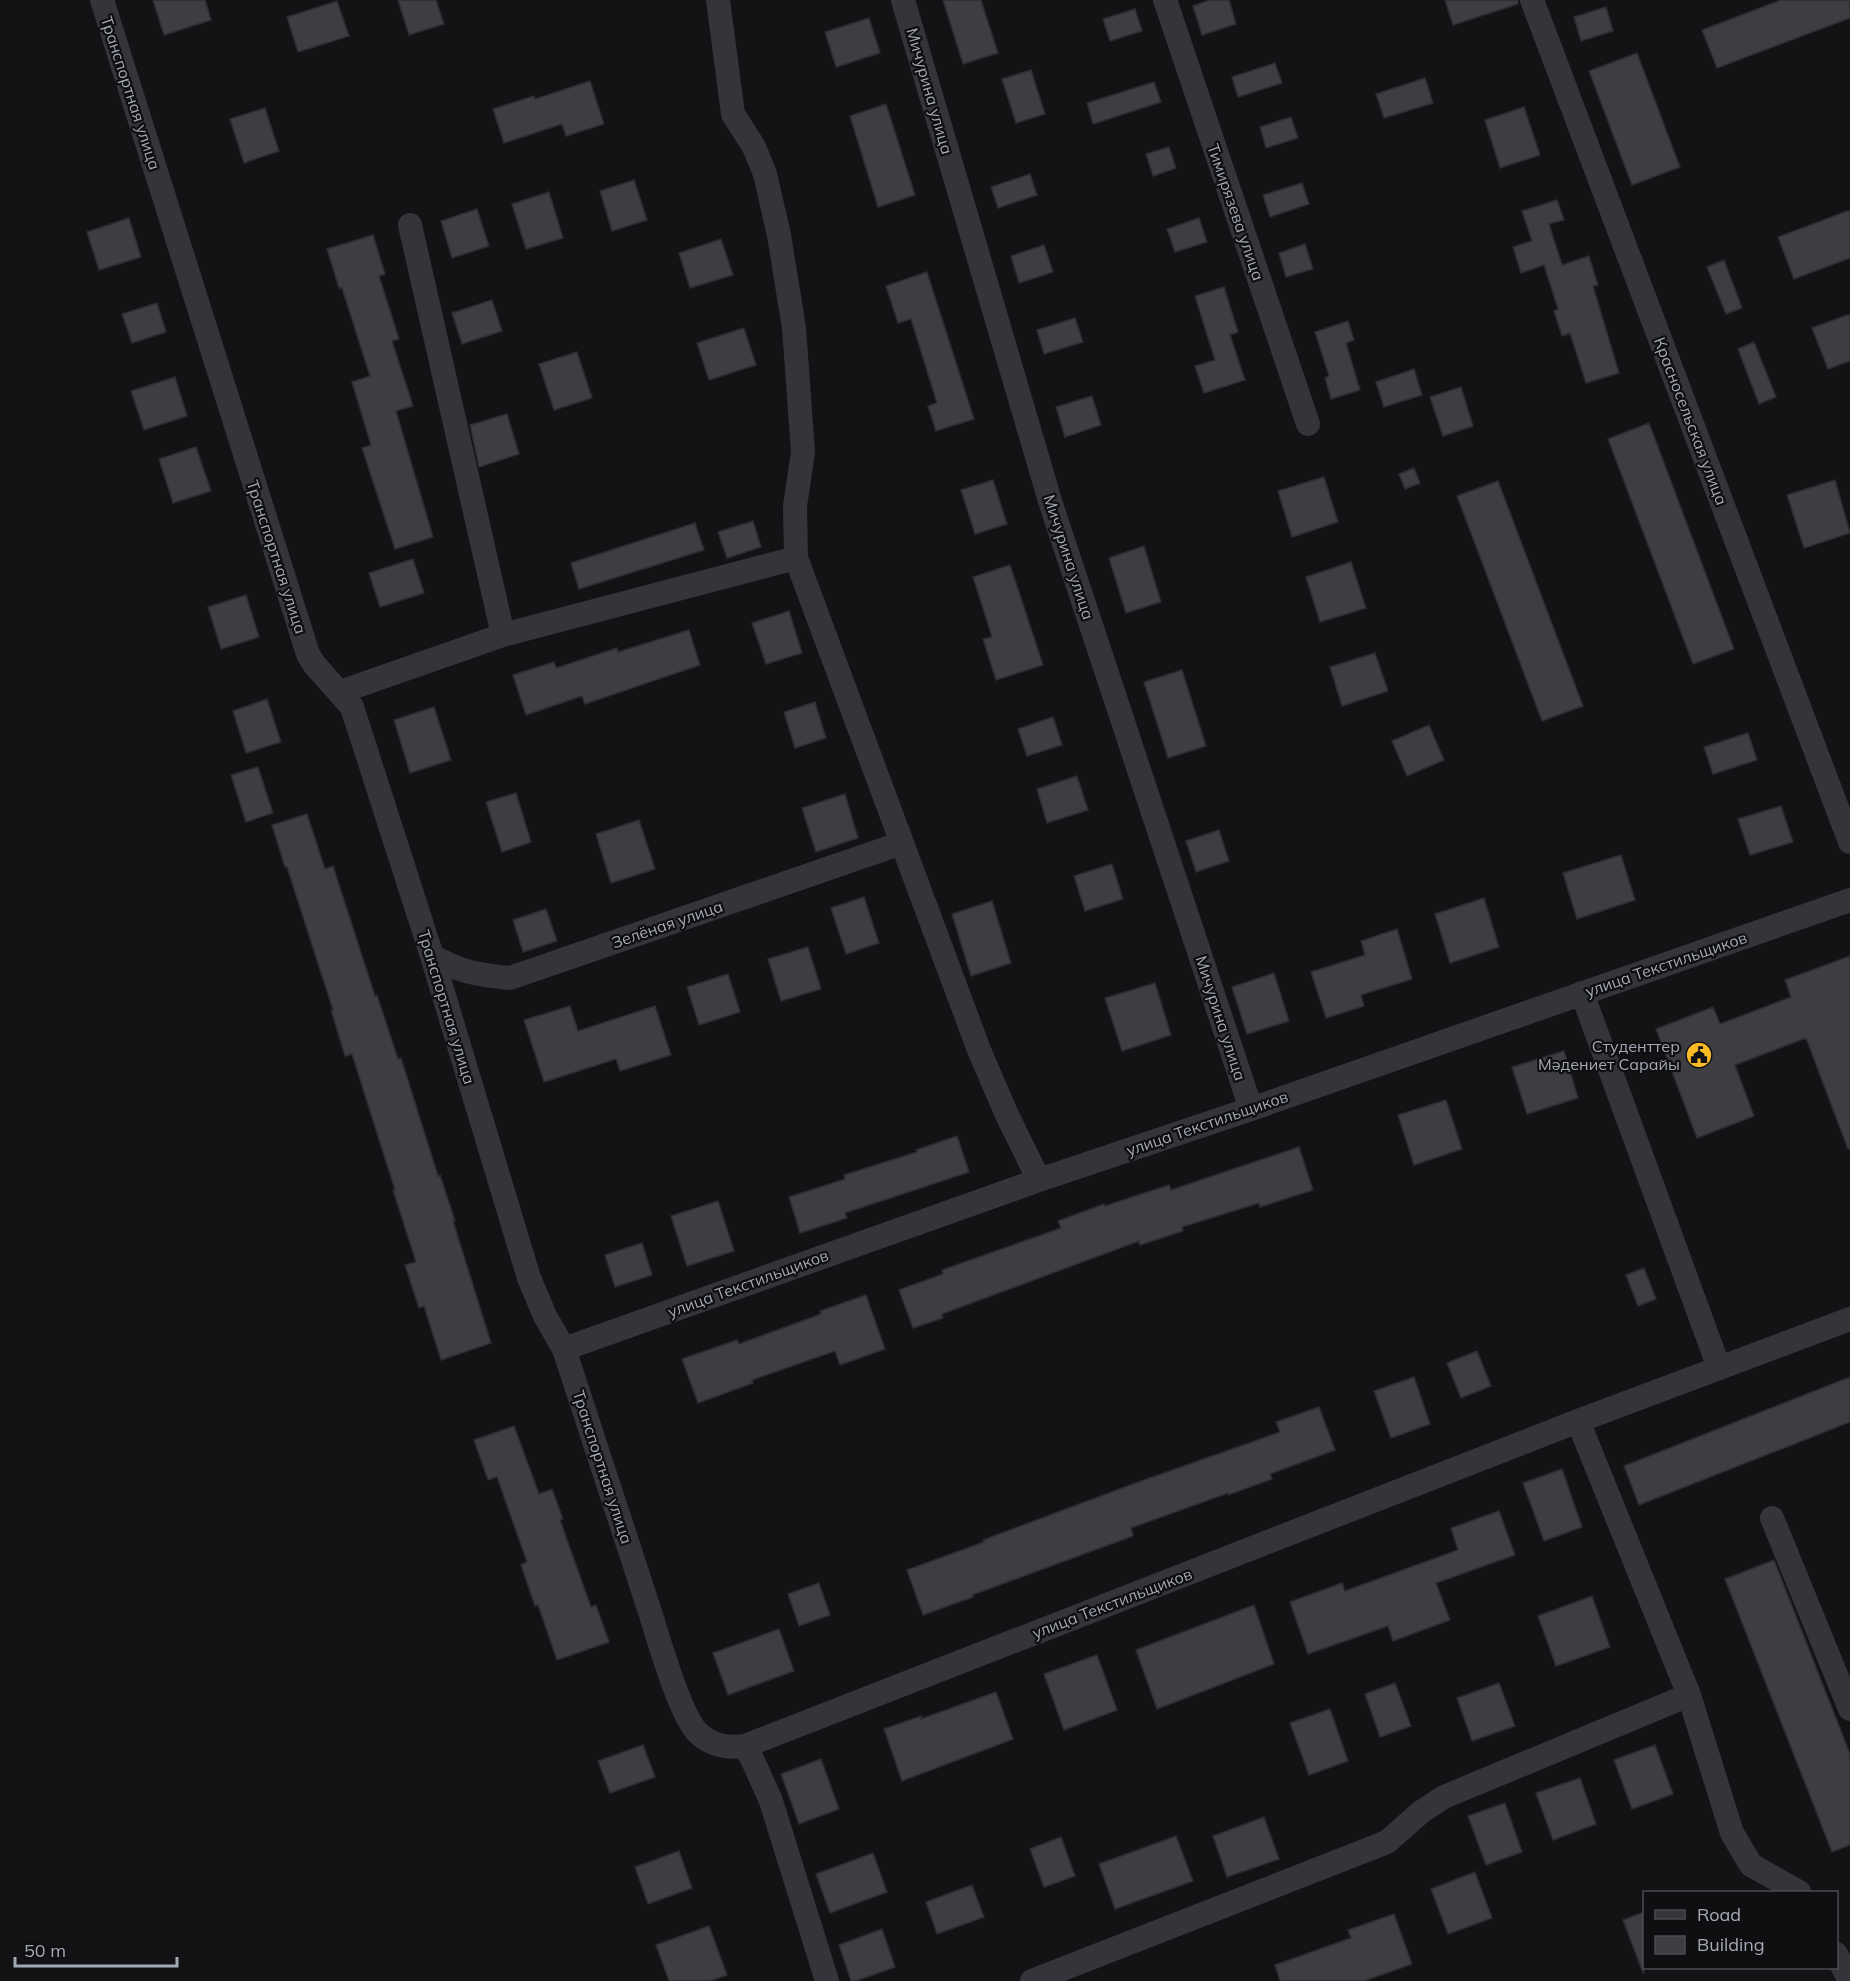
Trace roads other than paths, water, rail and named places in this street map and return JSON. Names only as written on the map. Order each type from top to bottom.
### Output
[{"type":"street","name":"Транспортная улица","points":[[102,0],[308,654],[352,707],[432,956],[529,1278],[545,1316],[564,1348],[659,1641],[685,1711],[697,1732],[715,1745],[745,1746]]},
{"type":"street","points":[[718,0],[733,114],[754,147],[765,174],[779,235],[794,328],[802,452],[795,506],[796,558],[979,1050],[1007,1115],[1039,1180]]},
{"type":"street","name":"Мичурина улица","points":[[903,0],[1050,501],[1251,1109]]},
{"type":"street","name":"Тимирязева улица","points":[[1165,0],[1308,424]]},
{"type":"street","name":"Красносельская улица","points":[[1532,0],[1850,842]]},
{"type":"street","points":[[410,225],[503,635]]},
{"type":"street","points":[[340,692],[503,635],[796,558]]},
{"type":"street","name":"Зелёная улица","points":[[432,956],[447,965],[474,975],[510,978],[902,843]]},
{"type":"street","name":"улица Текстильщиков","points":[[564,1348],[1039,1180],[1251,1109],[1850,900]]},
{"type":"street","points":[[1582,993],[1719,1368]]},
{"type":"street","name":"улица Текстильщиков","points":[[745,1746],[1578,1421],[1850,1318]]},
{"type":"street","points":[[1578,1421],[1689,1695],[1732,1833],[1750,1864],[1796,1891]]},
{"type":"street","points":[[1772,1518],[1843,1667],[1850,1709]]},
{"type":"street","points":[[1032,1981],[1387,1842],[1421,1812],[1444,1797],[1689,1695]]},
{"type":"street","points":[[745,1746],[771,1802],[827,1981]]},
{"type":"street","points":[[1838,1958],[1850,1981]]},
{"type":"place","name":"Студенттер Мәдениет Сарайы","points":[[1699,1055]]}]
